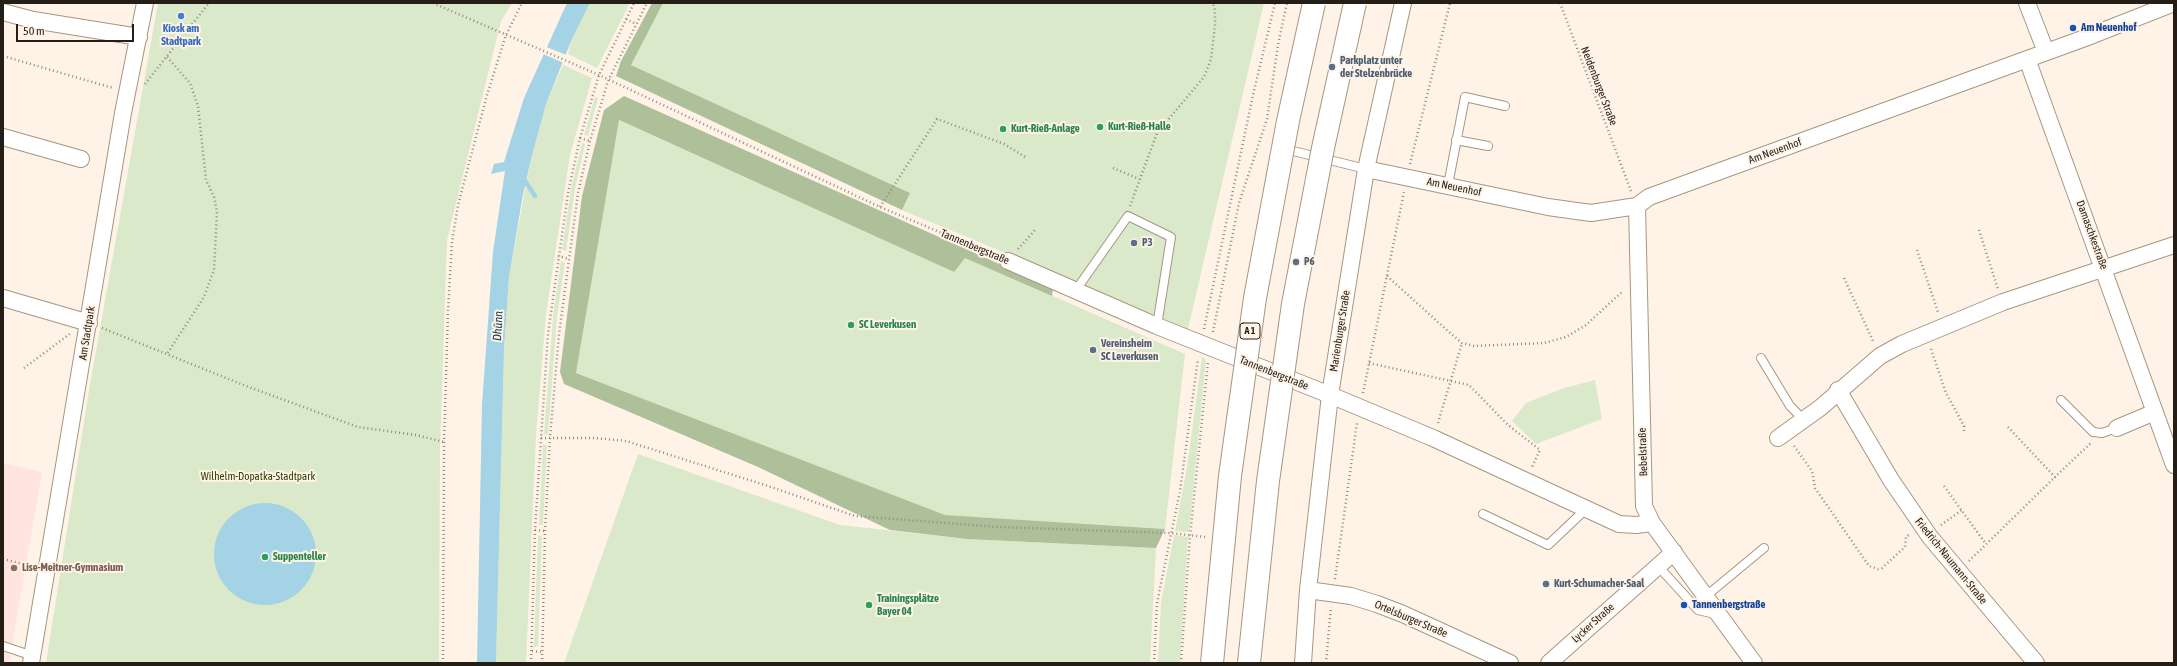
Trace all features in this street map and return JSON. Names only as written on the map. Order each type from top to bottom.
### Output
[{"type":"highway","name":"A 1","points":[[1212,663],[1230,476],[1255,298],[1287,129],[1314,3]]},
{"type":"highway","points":[[1249,663],[1269,474],[1293,304],[1323,148],[1355,3]]},
{"type":"street","name":"Am Stadtpark","points":[[32,660],[89,323],[135,90],[139,37],[145,3]]},
{"type":"street","name":"Marienburger Straße","points":[[1303,663],[1308,590],[1330,395],[1366,170],[1403,3]]},
{"type":"street","points":[[2027,3],[2046,52]]},
{"type":"street","name":"Am Neuenhof","points":[[1366,170],[1448,185],[1548,207],[1584,212],[1636,206],[1649,197],[2046,52],[2174,3]]},
{"type":"street","points":[[3,12],[33,20],[139,37]]},
{"type":"street","name":"Damaschkestraße","points":[[2027,59],[2174,465]]},
{"type":"street","points":[[3,136],[81,159]]},
{"type":"street","name":"Bebelstraße","points":[[1636,206],[1644,506],[1652,522],[1754,663]]},
{"type":"street","points":[[1781,436],[1804,420],[1880,356],[1924,334],[2003,302],[2174,245]]},
{"type":"street","name":"Tannenbergstraße","points":[[1008,261],[1157,326],[1210,346],[1433,438],[1619,524],[1636,525],[1652,522]]},
{"type":"street","points":[[3,298],[89,323]]},
{"type":"street","name":"Friedrich-Naumann-Straße","points":[[1838,390],[1891,480],[1924,530],[2036,663]]},
{"type":"street","points":[[2117,428],[2155,412]]},
{"type":"street","name":"Lycker Straße","points":[[1549,663],[1674,552]]},
{"type":"street","name":"Ortelsburger Straße","points":[[1308,590],[1350,596],[1403,614],[1510,663]]},
{"type":"lane","points":[[1448,185],[1465,97],[1505,106]]},
{"type":"lane","points":[[1456,140],[1488,146]]},
{"type":"lane","points":[[1285,149],[1366,170]]},
{"type":"lane","points":[[1076,290],[1128,216],[1171,237],[1157,326]]},
{"type":"lane","points":[[1761,358],[1790,406],[1804,420]]},
{"type":"lane","points":[[2061,400],[2093,432],[2102,433],[2117,428]]},
{"type":"lane","points":[[1483,514],[1548,545],[1586,509]]},
{"type":"lane","points":[[1706,596],[1764,548]]},
{"type":"lane","points":[[1658,566],[1698,610],[1720,615]]},
{"type":"lane","points":[[3,646],[32,660]]},
{"type":"path","points":[[3,56],[135,90],[167,57],[209,3]]},
{"type":"path","name":"Tannenbergstraße","points":[[432,3],[599,75],[608,81],[880,207],[1008,261]]},
{"type":"path","points":[[444,663],[444,442],[452,242],[458,204],[487,95],[506,35],[522,3]]},
{"type":"path","points":[[531,663],[535,530],[541,438],[548,334],[558,256],[568,193],[580,138],[599,75],[634,3]]},
{"type":"path","points":[[542,663],[545,531],[550,438],[559,334],[578,193],[590,141],[608,81],[647,3]]},
{"type":"path","points":[[1133,193],[1157,133],[1204,77],[1211,59],[1215,11],[1213,3]]},
{"type":"path","points":[[1181,663],[1190,536],[1210,346],[1239,203],[1267,119],[1278,45],[1287,3]]},
{"type":"path","points":[[1326,663],[1333,594],[1360,408],[1407,177],[1450,3]]},
{"type":"path","name":"Neidenburger Straße","points":[[1560,3],[1624,174]]},
{"type":"path","points":[[626,19],[636,24]]},
{"type":"path","points":[[167,57],[190,83],[198,106],[206,180],[214,197],[216,212],[214,270],[204,297],[167,354]]},
{"type":"path","points":[[880,207],[937,119],[1004,144],[1027,158]]},
{"type":"path","points":[[580,138],[590,141]]},
{"type":"path","points":[[1113,168],[1139,179]]},
{"type":"path","points":[[1008,261],[1036,229]]},
{"type":"path","points":[[1979,230],[2003,302]]},
{"type":"path","points":[[1917,250],[1943,326]]},
{"type":"path","points":[[558,256],[569,259]]},
{"type":"path","points":[[1387,276],[1462,343],[1474,346],[1509,346],[1544,343],[1566,337],[1586,325],[1637,279]]},
{"type":"path","points":[[1844,278],[1880,356]]},
{"type":"path","points":[[24,368],[60,340],[89,323]]},
{"type":"path","points":[[115,333],[246,386],[358,427],[416,435],[444,442]]},
{"type":"path","points":[[1924,334],[1946,393],[1964,426],[1964,432]]},
{"type":"path","points":[[1433,438],[1462,343]]},
{"type":"path","points":[[1369,363],[1469,385],[1508,425],[1540,450],[1526,481]]},
{"type":"path","points":[[2008,427],[2055,477]]},
{"type":"path","points":[[1958,570],[2102,433]]},
{"type":"path","points":[[1781,436],[1812,470],[1815,488],[1869,566],[1878,569],[1882,568],[1905,547],[1906,537],[1924,530],[1962,510]]},
{"type":"path","points":[[541,438],[595,438],[626,441],[768,486],[855,516],[998,527],[1213,538]]},
{"type":"path","points":[[1944,486],[1986,544]]},
{"type":"path","points":[[535,530],[545,531]]},
{"type":"path","points":[[3,559],[47,569]]},
{"type":"path","points":[[532,651],[542,652]]},
{"type":"shaded area","name":"Lise-Meitner-Gymnasium","points":[[3,463],[42,472],[9,663],[3,663]]},
{"type":"green space","name":"Wilhelm-Dopatka-Stadtpark","points":[[158,3],[512,3],[501,21],[447,240],[440,448],[439,663],[46,663],[89,390]]},
{"type":"green space","points":[[590,3],[630,3],[597,68],[568,54],[572,39]]},
{"type":"green space","points":[[652,3],[663,3],[631,65],[910,193],[902,210],[616,76],[621,61]]},
{"type":"green space","name":"Kurt-Rieß-Anlage","points":[[663,3],[1264,3],[1188,329],[902,210],[910,193],[631,65]]},
{"type":"green space","points":[[563,65],[592,78],[570,155],[546,314],[536,434],[526,663],[496,663],[504,349],[509,277],[530,163],[546,104]]},
{"type":"green space","points":[[624,96],[1053,288],[1052,296],[965,258],[954,272],[619,120],[576,373],[945,515],[1165,529],[1156,548],[967,539],[890,530],[758,467],[564,384],[560,372],[582,196],[604,110]]},
{"type":"green space","points":[[595,97],[598,98],[588,136],[584,135]]},
{"type":"green space","name":"SC Leverkusen","points":[[618,120],[954,272],[964,257],[1185,354],[1165,529],[945,515],[576,373]]},
{"type":"green space","points":[[582,143],[585,144],[575,189],[566,251],[562,250],[571,189]]},
{"type":"green space","points":[[561,261],[565,262],[557,316],[548,435],[544,434],[553,317]]},
{"type":"green space","points":[[1202,357],[1206,360],[1189,532],[1175,531],[1187,467]]},
{"type":"green space","points":[[1595,380],[1602,419],[1536,444],[1512,421],[1526,403],[1564,388]]},
{"type":"green space","points":[[543,445],[547,445],[543,525],[539,525]]},
{"type":"green space","name":"Trainingsplätze Bayer 04","points":[[638,454],[840,525],[967,539],[1156,548],[1150,663],[564,663]]},
{"type":"green space","points":[[542,535],[538,646],[534,647],[538,536]]},
{"type":"green space","points":[[1174,535],[1188,537],[1180,663],[1158,663],[1161,603]]},
{"type":"water","name":"Dhünn","points":[[567,3],[590,3],[572,39],[546,104],[530,163],[522,200],[509,277],[504,349],[496,663],[477,663],[482,405],[493,252],[505,171],[491,174],[494,164],[504,162],[524,98]]},
{"type":"water","name":"Suppenteller","points":[[265,503],[284,507],[301,518],[312,535],[316,554],[312,573],[301,590],[284,601],[265,605],[246,601],[229,590],[218,573],[214,554],[218,535],[229,518],[246,507]]},
{"type":"pier","points":[[544,46],[569,56],[566,64],[541,53]]},
{"type":"waterway","points":[[523,178],[535,196]]},
{"type":"place","name":"Kiosk am Stadtpark","points":[[181,16]]},
{"type":"place","name":"Am Neuenhof","points":[[2073,28]]},
{"type":"place","name":"Parkplatz unter der Stelzenbrücke","points":[[1332,67]]},
{"type":"place","name":"Kurt-Rieß-Halle","points":[[1100,127]]},
{"type":"place","name":"Kurt-Rieß-Anlage","points":[[1003,129]]},
{"type":"place","name":"P3","points":[[1134,243]]},
{"type":"place","name":"P6","points":[[1296,262]]},
{"type":"place","name":"SC Leverkusen","points":[[851,325]]},
{"type":"place","name":"Vereinsheim SC Leverkusen","points":[[1093,350]]},
{"type":"place","name":"Suppenteller","points":[[265,557]]},
{"type":"place","name":"Lise-Meitner-Gymnasium","points":[[14,568]]},
{"type":"place","name":"Kurt-Schumacher-Saal","points":[[1546,584]]},
{"type":"place","name":"Trainingsplätze Bayer 04","points":[[869,605]]},
{"type":"place","name":"Tannenbergstraße","points":[[1684,605]]}]
